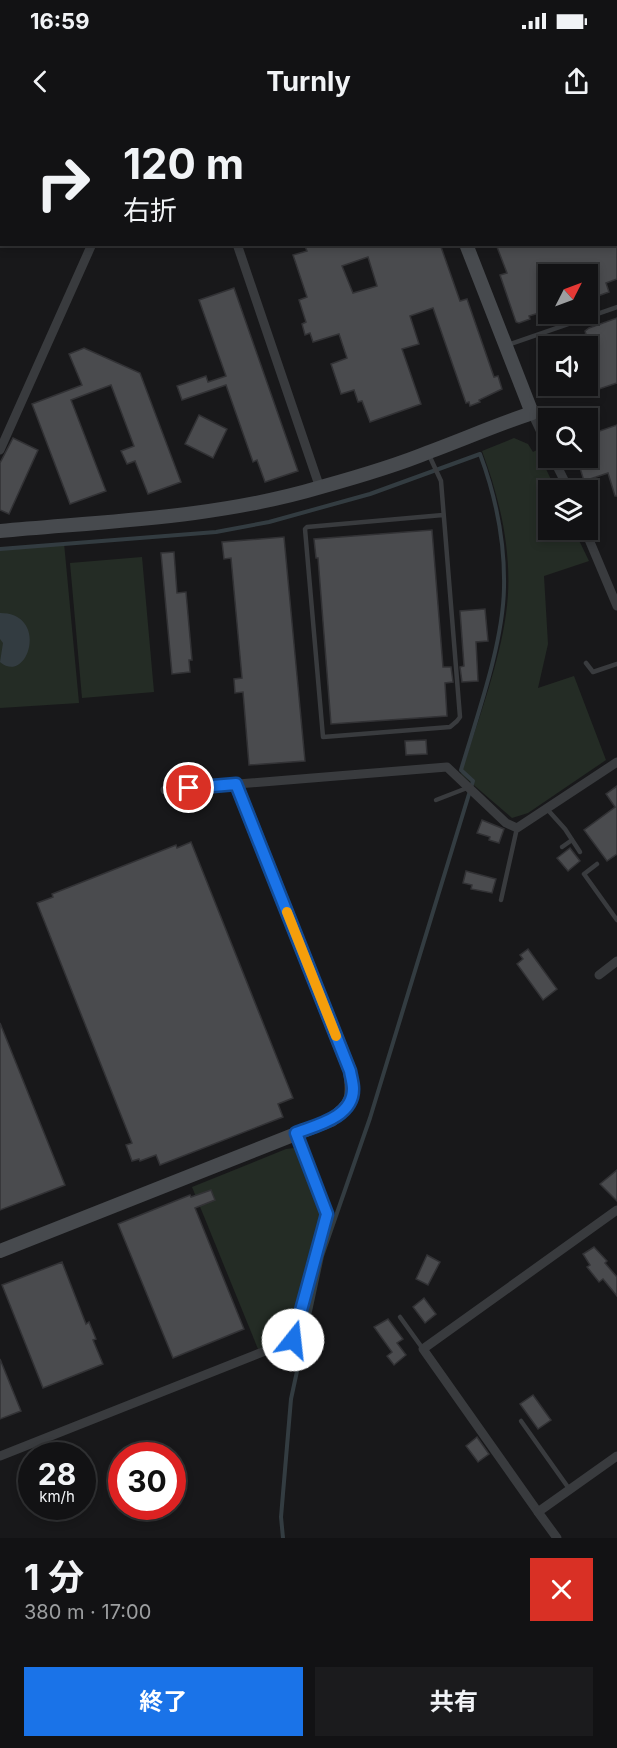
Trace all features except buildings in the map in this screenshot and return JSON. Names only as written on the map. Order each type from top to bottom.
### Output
[{"type":"street","points":[[0,450],[91,246]]},
{"type":"street","points":[[238,246],[320,488]]},
{"type":"street","points":[[467,246],[538,426]]},
{"type":"street","points":[[0,531],[189,514],[257,502],[320,488],[428,453],[484,429],[532,413]]},
{"type":"street","points":[[589,540],[617,606]]},
{"type":"street","points":[[165,790],[447,767],[506,823],[518,828],[617,762]]},
{"type":"street","points":[[0,1251],[331,1120],[347,1107],[352,1098],[350,1071],[236,784]]},
{"type":"street","points":[[599,975],[617,961]]},
{"type":"street","points":[[0,1456],[293,1340],[327,1214],[296,1133]]},
{"type":"street","points":[[557,1538],[423,1349],[617,1210]]},
{"type":"street","points":[[538,1512],[617,1456]]},
{"type":"lane","points":[[506,346],[617,307]]},
{"type":"lane","points":[[428,453],[441,481],[460,717],[450,727],[323,736],[305,529],[307,527],[443,516]]},
{"type":"lane","points":[[586,663],[592,672],[617,664]]},
{"type":"lane","points":[[436,800],[468,787]]},
{"type":"lane","points":[[546,809],[580,852]]},
{"type":"lane","points":[[501,900],[518,828]]},
{"type":"lane","points":[[562,847],[572,840]]},
{"type":"lane","points":[[597,864],[584,874],[617,920]]},
{"type":"lane","points":[[400,1317],[423,1349]]},
{"type":"lane","points":[[521,1421],[570,1490]]},
{"type":"shaded area","points":[[514,438],[528,444],[533,452],[537,450],[538,468],[546,468],[551,480],[538,480],[538,540],[579,540],[589,561],[544,576],[548,644],[538,688],[574,676],[606,760],[528,813],[512,818],[461,774],[498,653],[508,593],[504,531],[495,490],[482,451]]},
{"type":"shaded area","points":[[64,543],[79,703],[0,708],[0,548]]},
{"type":"shaded area","points":[[142,557],[154,692],[82,698],[70,563]]},
{"type":"shaded area","points":[[0,613],[16,616],[25,624],[29,635],[29,647],[25,657],[19,664],[10,667],[0,662],[3,643],[0,639]]},
{"type":"shaded area","points":[[294,1148],[299,1152],[323,1214],[290,1336],[258,1349],[192,1187],[286,1149]]},
{"type":"waterway","points":[[0,549],[216,532],[269,522],[370,494],[480,454],[491,487],[501,537],[504,571],[503,610],[494,656],[461,770],[473,781],[370,1118],[322,1256],[291,1399],[281,1517],[283,1538]]},
{"type":"slow traffic","points":[[287,912],[336,1036]]},
{"type":"route","points":[[189,788],[236,784],[350,1071],[353,1089],[352,1098],[347,1107],[331,1120],[296,1133],[327,1214],[293,1340]]}]
